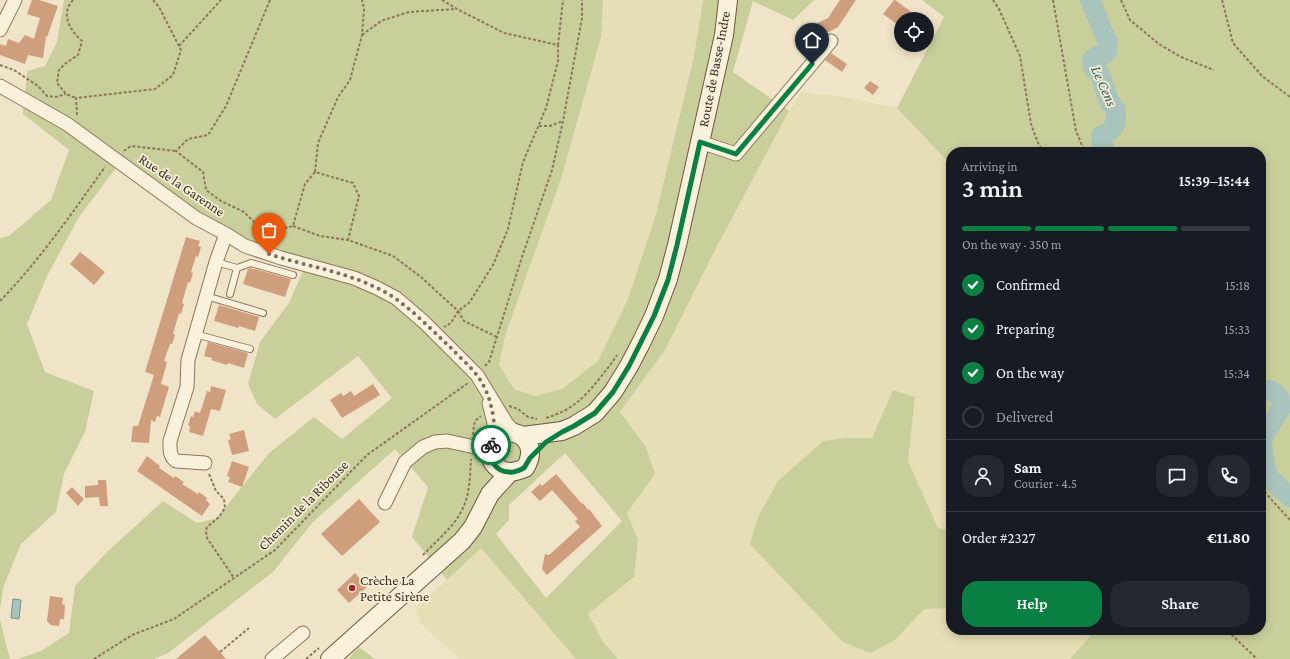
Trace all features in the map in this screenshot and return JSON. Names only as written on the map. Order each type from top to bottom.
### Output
[{"type":"main road","name":"Route de Basse-Indre","points":[[530,458],[546,442],[595,413],[613,392],[629,366],[654,316],[668,280],[677,245],[724,35],[728,0]]},
{"type":"main road","name":"Route de Basse-Indre","points":[[519,434],[562,432]]},
{"type":"main road","points":[[487,449],[495,466],[502,471],[510,472],[524,468],[530,458],[530,451],[528,444],[519,434],[503,433],[497,436],[487,449],[490,494]]},
{"type":"main road","points":[[327,652],[462,541],[473,527],[490,494],[510,472]]},
{"type":"street","points":[[0,30],[15,0]]},
{"type":"street","points":[[700,142],[736,154],[832,41]]},
{"type":"street","name":"Rue de la Garenne","points":[[0,86],[67,124],[196,218],[245,246],[281,258],[354,278],[396,298],[434,332],[477,375],[486,389],[495,409],[507,424],[519,434]]},
{"type":"street","points":[[205,463],[176,461],[173,459],[170,450],[170,441],[188,387],[188,360],[195,334],[216,262],[226,234]]},
{"type":"street","name":"Rue de la Garenne","points":[[487,449],[494,431],[495,409]]},
{"type":"street","points":[[385,503],[405,462],[423,447],[435,442],[447,442],[487,449]]},
{"type":"street","points":[[272,659],[303,633]]},
{"type":"lane","points":[[216,262],[237,268],[251,263],[292,275]]},
{"type":"lane","points":[[230,294],[237,268]]},
{"type":"lane","points":[[206,296],[263,313]]},
{"type":"lane","points":[[195,334],[250,349]]},
{"type":"path","points":[[73,0],[68,6],[67,20],[73,32],[82,41],[78,55],[59,70],[57,83],[66,94],[76,98],[155,90],[173,75],[181,50],[159,6],[153,0]]},
{"type":"path","points":[[179,46],[221,0]]},
{"type":"path","points":[[176,151],[188,139],[208,135],[226,106],[270,0]]},
{"type":"path","points":[[293,226],[305,184],[314,172],[318,143],[338,97],[350,80],[362,35],[364,9],[362,0]]},
{"type":"path","points":[[442,0],[504,34],[558,45]]},
{"type":"path","points":[[434,332],[451,323],[458,311],[469,303],[493,265],[508,229],[523,162],[546,108],[558,61],[558,45],[563,0]]},
{"type":"path","name":"Chemin de la Ribouse","points":[[94,659],[132,635],[174,619],[275,550],[367,455],[477,375],[489,362],[521,260],[552,170],[563,121],[582,18],[582,0]]},
{"type":"path","points":[[993,0],[999,9],[1020,56],[1031,124],[1041,147]]},
{"type":"path","points":[[1053,0],[1076,131],[1083,147]]},
{"type":"path","points":[[1121,0],[1130,20],[1159,44],[1181,57],[1214,70]]},
{"type":"path","points":[[1222,0],[1233,43],[1262,76],[1290,97]]},
{"type":"path","points":[[362,35],[381,21],[409,12],[457,9]]},
{"type":"path","points":[[0,65],[14,70],[38,86],[47,96],[56,97],[66,94]]},
{"type":"path","points":[[76,98],[77,119]]},
{"type":"path","points":[[539,126],[550,126],[563,121]]},
{"type":"path","points":[[0,301],[17,284],[61,229],[112,157],[131,146],[176,151],[203,172],[206,190],[221,202],[244,212],[260,228],[282,229],[293,226],[320,236],[348,240],[393,256],[421,277],[458,311],[464,321],[497,337]]},
{"type":"path","points":[[314,172],[353,184],[360,196],[348,240]]},
{"type":"path","points":[[544,418],[555,415],[582,399],[614,360],[617,354]]},
{"type":"path","points":[[418,560],[454,522],[463,508],[470,482],[487,449],[474,426],[476,420],[495,409],[510,406],[518,409],[528,417],[539,419]]},
{"type":"path","points":[[205,463],[216,491],[224,499],[224,508],[219,517],[207,527],[207,538],[234,578]]},
{"type":"path","points":[[1266,493],[1290,519],[1290,523]]},
{"type":"path","points":[[220,652],[249,628]]},
{"type":"path","points":[[1232,635],[1257,659]]},
{"type":"path","points":[[306,659],[327,652]]},
{"type":"shaded area","points":[[603,0],[703,0],[694,56],[656,214],[628,299],[598,361],[562,389],[535,396],[514,389],[499,365],[505,336],[561,179],[601,37]]},
{"type":"shaded area","points":[[802,92],[844,97],[897,108],[946,160],[946,529],[938,528],[908,461],[915,397],[872,438],[845,438],[895,640],[924,609],[946,608],[946,635],[1092,635],[1070,659],[618,659],[604,643],[588,614],[634,577],[638,540],[627,513],[655,474],[646,447],[620,412],[665,350],[715,250],[789,111]]},
{"type":"shaded area","points":[[481,548],[576,659],[460,659],[421,624],[415,607]]},
{"type":"green space","points":[[64,0],[603,0],[601,37],[561,179],[505,336],[499,365],[514,389],[535,396],[562,389],[598,361],[628,299],[656,214],[694,56],[703,0],[814,0],[793,20],[753,1],[733,72],[789,111],[715,250],[665,350],[620,412],[646,447],[655,474],[627,513],[638,540],[634,577],[588,614],[604,643],[618,659],[576,659],[481,548],[447,580],[412,537],[428,487],[395,449],[312,523],[273,572],[168,653],[154,659],[18,659],[41,651],[69,633],[75,586],[108,551],[163,501],[197,523],[217,518],[269,453],[314,417],[342,439],[392,398],[358,356],[275,419],[257,404],[248,384],[260,342],[289,303],[307,262],[226,232],[125,159],[116,168],[79,217],[47,276],[27,324],[45,372],[94,391],[85,432],[64,474],[56,512],[21,544],[3,588],[0,610],[0,238],[9,236],[51,200],[69,150],[23,114],[27,71],[45,66],[57,42]],"holes":[[[565,453],[622,521],[546,598],[496,534],[509,520],[509,505]]]},
{"type":"green space","points":[[922,0],[1290,0],[1290,659],[1070,659],[1092,635],[1266,635],[1266,147],[946,147],[946,160],[897,108],[926,52],[934,52],[934,36],[944,17]]},
{"type":"green space","points":[[893,390],[915,397],[908,461],[938,528],[946,529],[946,608],[924,609],[895,640],[870,653],[843,642],[750,544],[758,517],[778,481],[823,441],[845,438],[872,438]]},
{"type":"green space","points":[[0,620],[10,659],[0,659]]},
{"type":"green space","points":[[359,647],[375,659],[348,659]]},
{"type":"water","points":[[13,599],[21,600],[19,619],[11,618]]},
{"type":"building","points":[[32,0],[39,0],[58,6],[47,37],[46,36],[43,58],[28,55],[25,64],[0,55],[0,44],[6,46],[8,39],[19,43],[25,35],[34,39],[40,18],[27,14]]},
{"type":"building","points":[[840,0],[856,0],[838,27],[814,40],[818,44],[813,50],[801,31],[828,18]]},
{"type":"building","points":[[894,0],[911,12],[894,12],[894,22],[883,14]]},
{"type":"building","points":[[831,53],[847,64],[842,72],[825,60]]},
{"type":"building","points":[[870,81],[879,87],[873,95],[864,88]]},
{"type":"building","points":[[186,237],[200,241],[198,246],[201,247],[198,257],[196,256],[191,272],[193,273],[190,283],[188,282],[182,303],[184,304],[181,314],[179,313],[173,334],[175,335],[164,361],[167,362],[161,384],[169,387],[160,417],[157,416],[155,422],[151,420],[149,443],[131,442],[133,426],[138,426],[154,375],[145,372]]},
{"type":"building","points":[[80,252],[105,272],[94,285],[70,264]]},
{"type":"building","points":[[251,268],[291,279],[285,297],[243,284],[248,269]]},
{"type":"building","points":[[219,305],[259,317],[255,331],[214,321]]},
{"type":"building","points":[[208,342],[248,353],[244,368],[228,363],[227,365],[204,356]]},
{"type":"building","points":[[373,384],[380,395],[342,418],[330,400],[341,393],[343,396],[351,391],[354,396]]},
{"type":"building","points":[[211,386],[226,390],[220,411],[211,409],[203,436],[189,432],[190,426],[188,425],[191,416],[193,417],[195,411],[200,413],[207,391],[210,392]]},
{"type":"building","points":[[244,430],[249,451],[232,455],[228,440],[231,439],[229,434]]},
{"type":"building","points":[[147,456],[160,466],[159,468],[174,478],[175,476],[184,482],[182,484],[198,494],[199,492],[207,498],[206,500],[210,504],[202,516],[137,471]]},
{"type":"building","points":[[232,461],[249,467],[242,487],[228,482],[230,477],[227,476]]},
{"type":"building","points":[[556,474],[582,504],[583,503],[588,510],[589,509],[602,526],[547,575],[542,569],[545,554],[549,555],[580,527],[575,521],[578,519],[552,490],[540,501],[531,492],[540,484],[542,486]]},
{"type":"building","points":[[98,480],[106,480],[108,506],[100,506],[99,497],[85,498],[85,486],[98,485]]},
{"type":"building","points":[[72,487],[84,499],[78,506],[66,493]]},
{"type":"building","points":[[359,499],[380,522],[342,556],[321,534]]},
{"type":"building","name":"Crèche La Petite Sirène","points":[[355,573],[367,587],[349,603],[337,590]]},
{"type":"building","points":[[50,596],[63,598],[62,604],[65,605],[64,619],[60,619],[59,626],[51,625],[47,621]]},
{"type":"building","points":[[205,635],[226,659],[176,659]]},
{"type":"waterway","name":"Le Cens","points":[[1090,0],[1108,43],[1107,52],[1104,55],[1097,56],[1092,60],[1093,67],[1100,75],[1109,101],[1116,110],[1116,122],[1111,130],[1101,136],[1103,147]]},
{"type":"waterway","name":"Le Cens","points":[[1266,389],[1278,395],[1282,406],[1266,432]]},
{"type":"waterway","name":"Le Cens","points":[[1266,466],[1269,478],[1290,497]]},
{"type":"way so far","points":[[269,254],[354,278],[377,288],[396,298],[424,322],[466,363],[477,375],[486,389],[494,422],[493,440],[491,445]]},
{"type":"place","name":"Crèche La Petite Sirène","points":[[352,588]]},
{"type":"route","points":[[491,445],[490,457],[495,466],[502,471],[518,471],[524,468],[530,458],[546,442],[595,413],[613,392],[641,343],[654,316],[668,280],[700,142],[736,154],[812,64]]}]
